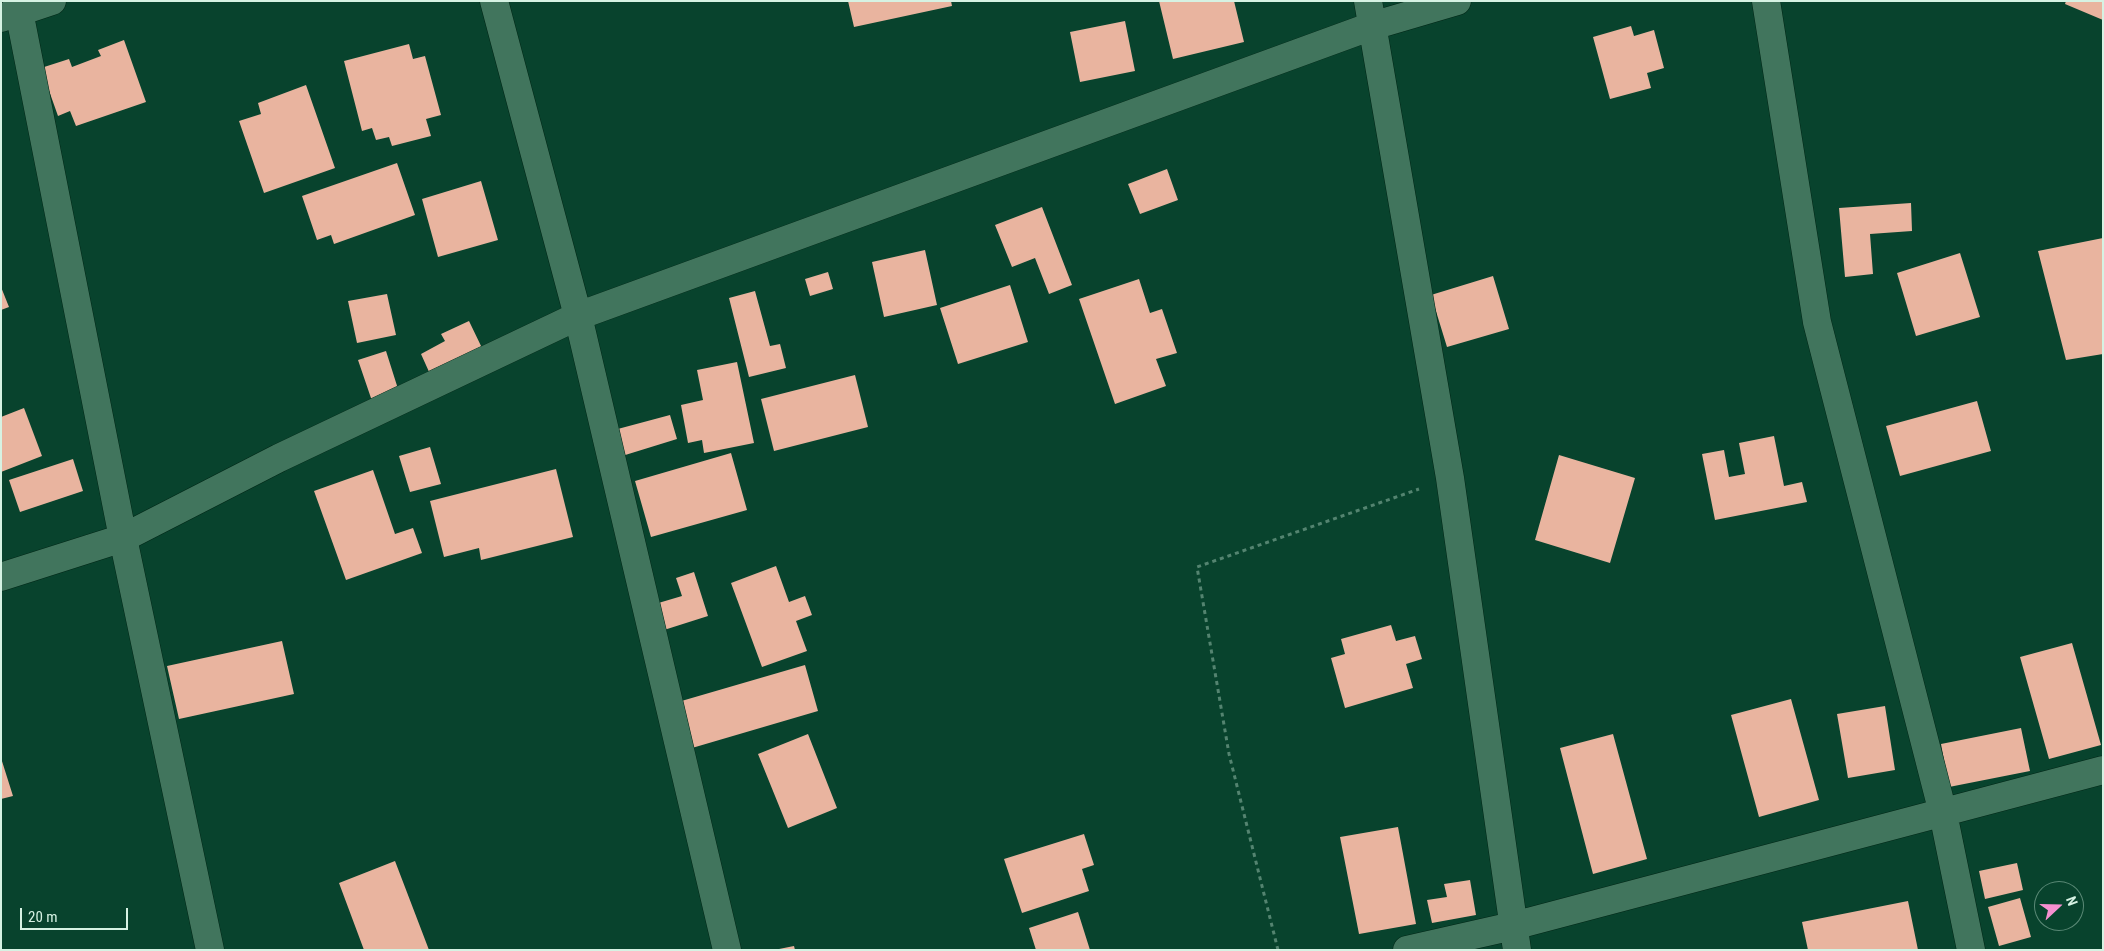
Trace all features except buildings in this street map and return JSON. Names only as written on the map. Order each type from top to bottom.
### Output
[{"type":"street","points":[[52,1],[12,10],[210,950]]},
{"type":"street","points":[[494,1],[578,316],[727,950]]},
{"type":"street","points":[[1,577],[123,538],[279,458],[578,316],[1370,14],[1457,1]]},
{"type":"street","points":[[1766,1],[1817,322],[1944,813],[1971,950]]},
{"type":"street","points":[[1370,14],[1450,478],[1515,938]]},
{"type":"street","points":[[1408,950],[1515,938],[1944,813],[2103,770]]},
{"type":"path","points":[[1278,950],[1229,754],[1196,567],[1450,478]]}]
